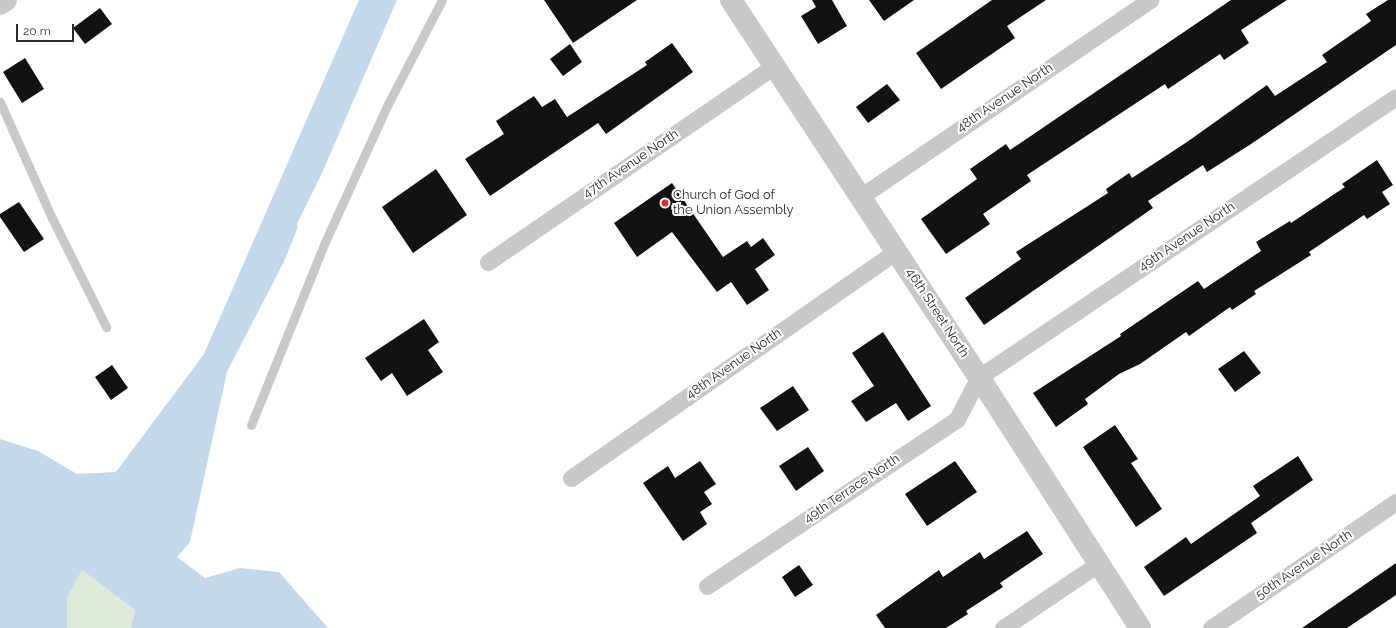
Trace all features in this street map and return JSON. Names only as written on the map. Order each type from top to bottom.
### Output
[{"type":"street","points":[[0,4],[6,0]]},
{"type":"street","name":"46th Street North","points":[[730,0],[979,377],[1140,628]]},
{"type":"street","name":"48th Avenue North","points":[[860,197],[1150,0]]},
{"type":"street","name":"47th Avenue North","points":[[488,262],[774,66]]},
{"type":"street","name":"49th Avenue North","points":[[979,377],[1396,97]]},
{"type":"street","name":"48th Avenue North","points":[[572,478],[896,250]]},
{"type":"street","name":"49th Terrace North","points":[[707,586],[957,420],[979,377]]},
{"type":"street","name":"50th Avenue North","points":[[1211,628],[1396,502]]},
{"type":"street","points":[[1003,628],[1098,564]]},
{"type":"lane","points":[[251,425],[325,242],[388,104],[442,0]]},
{"type":"lane","points":[[0,102],[52,218],[106,327]]},
{"type":"green space","points":[[82,570],[135,610],[131,628],[67,628],[67,598]]},
{"type":"water","points":[[359,0],[397,0],[322,173],[229,363],[190,542],[177,557],[205,578],[240,568],[279,572],[328,628],[131,628],[135,610],[82,570],[67,598],[67,628],[0,628],[0,439],[38,451],[77,474],[116,472],[204,354]]},
{"type":"building","points":[[544,0],[637,0],[573,43]]},
{"type":"building","points":[[812,0],[832,0],[847,26],[818,44],[801,16],[816,7]]},
{"type":"building","points":[[869,0],[914,0],[884,21]]},
{"type":"building","points":[[992,0],[1046,0],[1007,26],[1015,38],[941,89],[916,53]]},
{"type":"building","points":[[1231,0],[1287,0],[1241,30],[1249,43],[1224,60],[1220,54],[1168,89],[1165,84],[1027,175],[1031,181],[983,214],[990,224],[946,254],[921,219],[977,179],[970,169],[1006,144],[1010,150]]},
{"type":"building","points":[[1388,0],[1396,0],[1396,45],[1251,144],[1207,172],[1203,165],[1148,201],[1153,208],[984,325],[965,298],[1021,259],[1016,252],[1108,193],[1106,189],[1129,173],[1132,178],[1187,142],[1267,85],[1275,96],[1327,62],[1322,55],[1371,21],[1366,14]]},
{"type":"building","points":[[100,8],[112,24],[85,44],[73,28]]},
{"type":"building","points":[[672,43],[693,72],[606,134],[598,123],[490,196],[465,159],[504,134],[496,121],[534,96],[542,107],[555,99],[567,117],[647,65],[645,62]]},
{"type":"building","points":[[570,44],[582,62],[563,76],[550,59]]},
{"type":"building","points":[[25,58],[44,89],[22,103],[3,72]]},
{"type":"building","points":[[887,84],[900,100],[868,123],[856,107]]},
{"type":"building","points":[[1377,160],[1393,185],[1382,192],[1390,204],[1367,219],[1364,215],[1309,252],[1311,255],[1254,291],[1256,294],[1232,310],[1230,307],[1189,336],[1186,332],[1140,364],[1119,374],[1085,399],[1088,404],[1056,427],[1033,393],[1121,336],[1120,334],[1198,281],[1204,289],[1261,251],[1256,242],[1290,221],[1291,223],[1345,187],[1342,184]]},
{"type":"building","points":[[436,169],[467,215],[413,253],[382,207]]},
{"type":"building","points":[[672,183],[723,257],[747,241],[751,247],[763,238],[775,255],[755,269],[769,290],[747,305],[731,282],[717,292],[672,232],[637,257],[614,223]]},
{"type":"building","points":[[19,202],[44,239],[24,252],[0,217],[0,214]]},
{"type":"building","points":[[424,319],[439,342],[428,350],[443,372],[407,396],[392,373],[381,381],[365,358]]},
{"type":"building","points":[[883,332],[931,406],[908,421],[896,403],[866,422],[851,401],[874,386],[852,353]]},
{"type":"building","points":[[1244,351],[1261,373],[1235,392],[1218,369]]},
{"type":"building","points":[[112,365],[128,388],[111,400],[95,377]]},
{"type":"building","points":[[793,386],[809,410],[777,431],[760,408]]},
{"type":"building","points":[[1115,425],[1138,459],[1131,463],[1162,509],[1136,527],[1083,447]]},
{"type":"building","points":[[808,447],[824,471],[796,491],[779,466]]},
{"type":"building","points":[[1298,456],[1313,480],[1251,523],[1257,533],[1164,596],[1144,567],[1186,537],[1191,544],[1260,496],[1253,486]]},
{"type":"building","points":[[700,461],[716,484],[704,492],[712,504],[700,512],[707,524],[683,541],[643,483],[668,466],[675,478]]},
{"type":"building","points":[[955,461],[977,492],[927,526],[905,494]]},
{"type":"building","points":[[1027,531],[1043,554],[1000,583],[1003,587],[966,611],[968,614],[946,628],[885,628],[876,615],[939,570],[943,577],[980,552],[984,559]]},
{"type":"building","points":[[1396,563],[1396,595],[1347,628],[1302,628]]},
{"type":"building","points":[[799,565],[813,585],[795,597],[782,577]]},
{"type":"waterway","points":[[224,371],[281,261],[295,227]]},
{"type":"place","name":"Church of God of the Union Assembly","points":[[665,203]]}]
